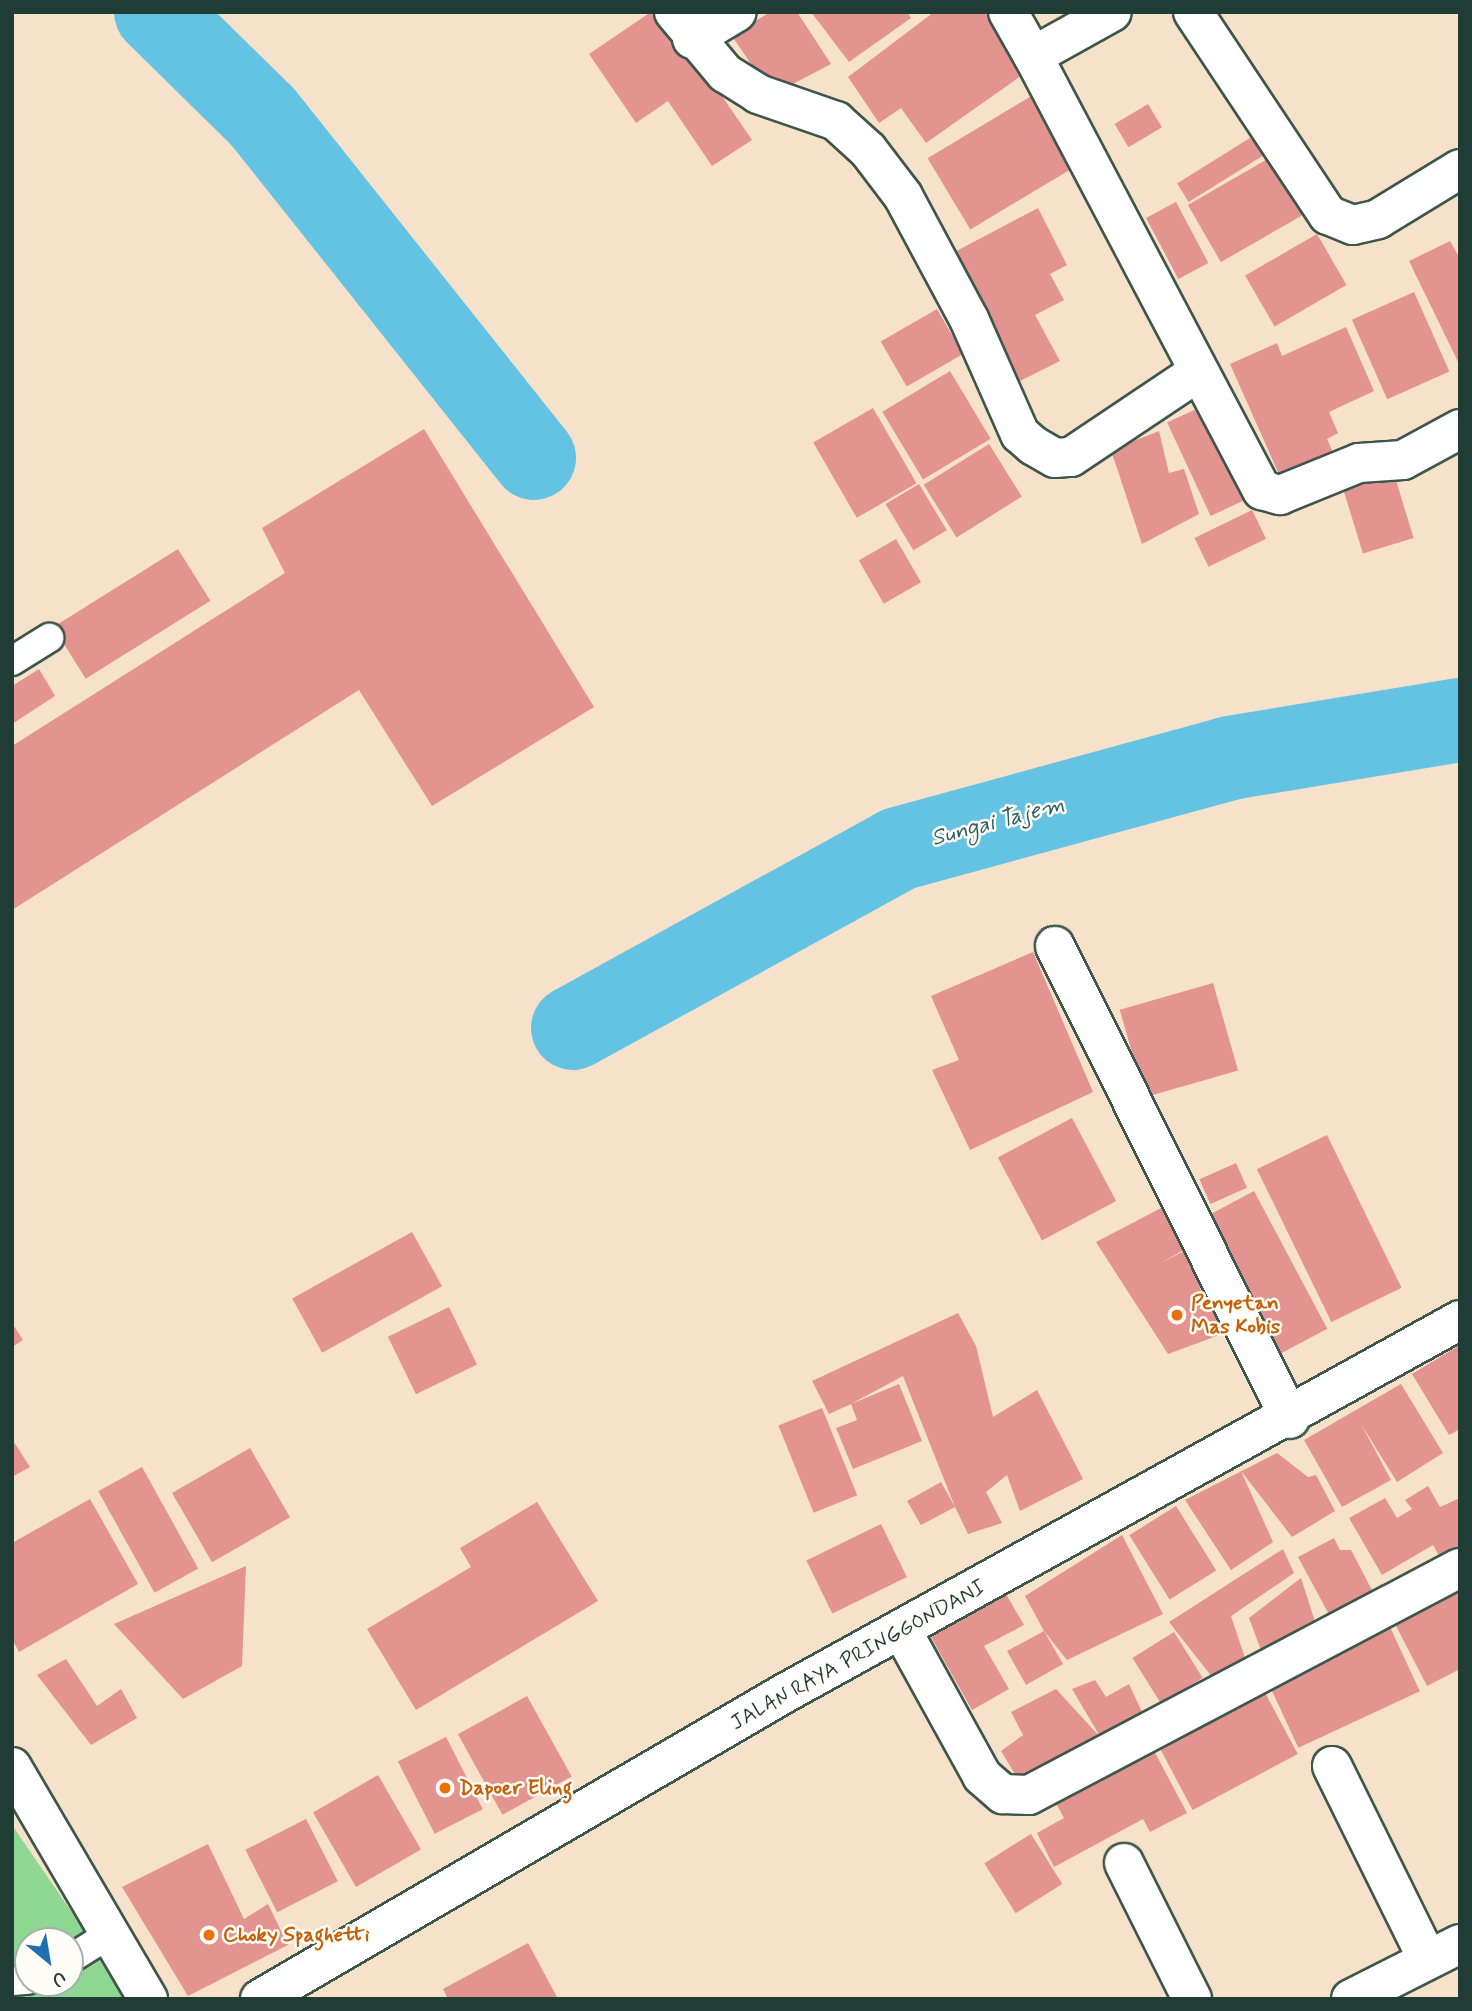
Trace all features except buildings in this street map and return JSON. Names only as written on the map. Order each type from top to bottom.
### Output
[{"type":"street","points":[[683,26],[737,12]]},
{"type":"street","points":[[1008,12],[1254,482],[1269,493],[1280,495],[1359,463],[1403,460],[1460,429]]},
{"type":"street","points":[[1033,56],[1112,12]]},
{"type":"street","points":[[1193,12],[1328,215],[1353,225],[1378,219],[1455,184]]},
{"type":"street","points":[[683,26],[758,94],[836,121],[867,150],[903,196],[956,294],[1020,433],[1044,453],[1080,453],[1198,372]]},
{"type":"street","points":[[1055,946],[1290,1419]]},
{"type":"street","name":"JALAN RAYA PRINGGONDANI","points":[[260,1999],[901,1629],[1290,1419],[1460,1320]]},
{"type":"street","points":[[901,1629],[982,1776],[1003,1794],[1029,1796],[1460,1568]]},
{"type":"street","points":[[1332,1766],[1444,1952],[1351,1999]]},
{"type":"street","points":[[12,1767],[113,1932],[148,1999]]},
{"type":"street","points":[[1124,1863],[1192,1999]]},
{"type":"lane","points":[[12,661],[50,638]]},
{"type":"lane","points":[[84,1950],[113,1932]]},
{"type":"green space","points":[[12,1825],[82,1927],[14,1927],[14,1997],[84,1997],[84,1930],[130,1999],[12,1999]]},
{"type":"waterway","points":[[156,12],[262,116],[534,458]]},
{"type":"waterway","name":"Sungai Tajem","points":[[573,1028],[898,849],[1230,758],[1460,720]]},
{"type":"place","name":"Penyetan Mas Kobis","points":[[1177,1315]]},
{"type":"place","name":"Dapoer Eling","points":[[445,1788]]},
{"type":"place","name":"Choky Spaghetti","points":[[209,1935]]}]
